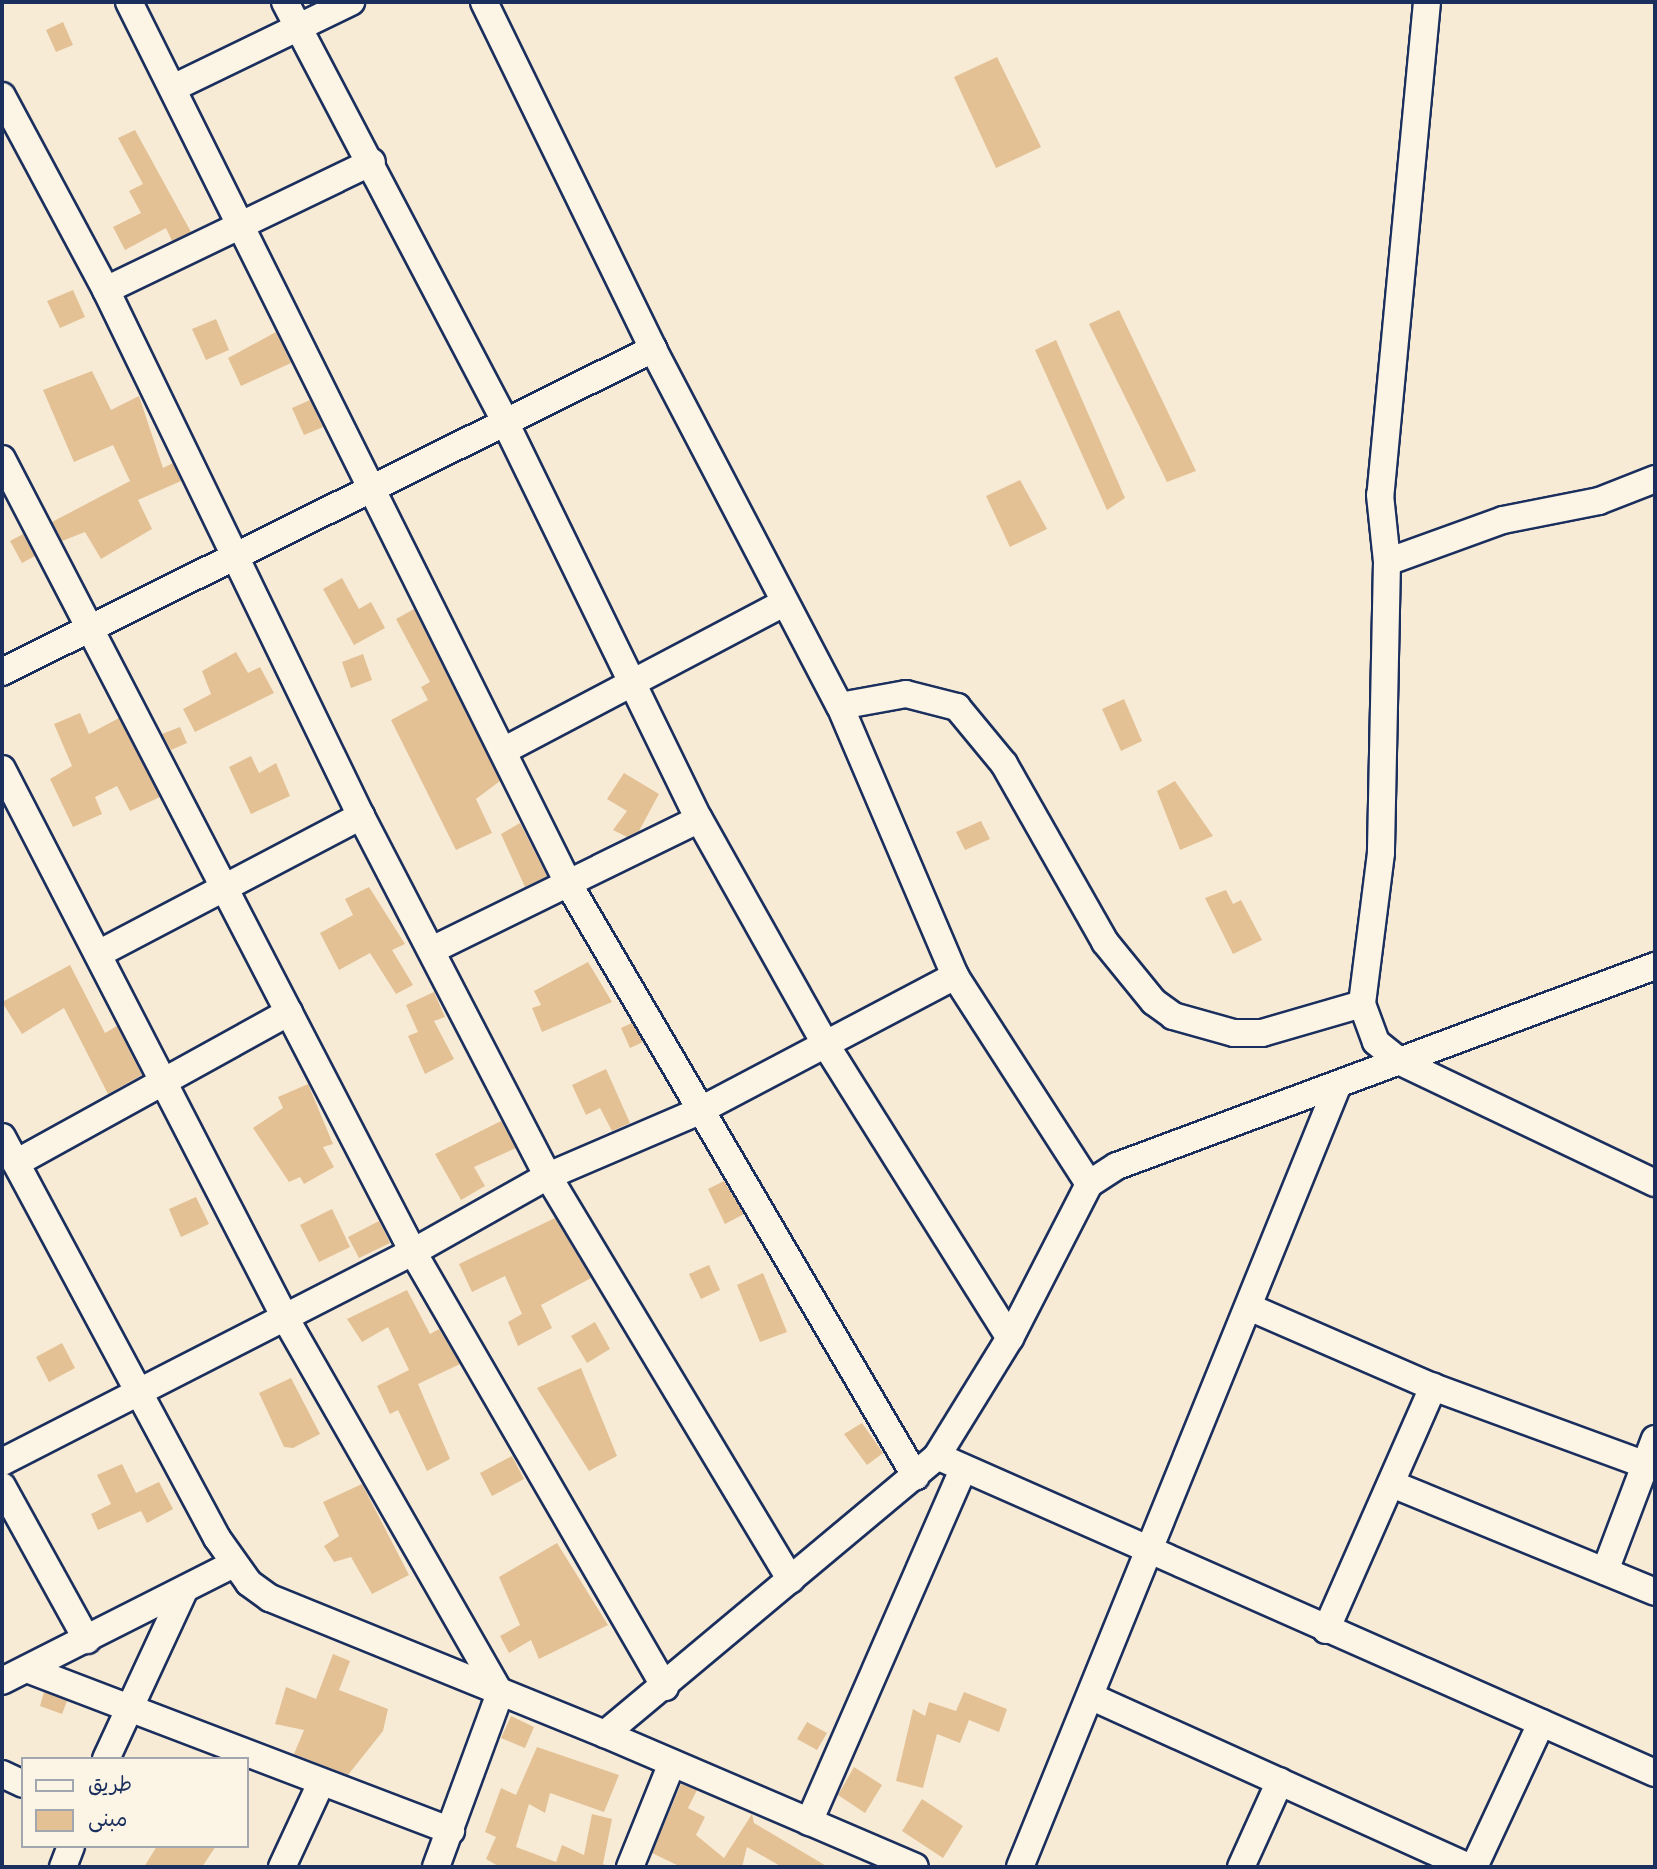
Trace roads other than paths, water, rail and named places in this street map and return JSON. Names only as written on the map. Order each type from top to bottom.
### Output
[{"type":"street","points":[[129,2],[246,226],[369,486],[505,750],[568,883],[697,1112],[916,1477]]},
{"type":"street","points":[[285,2],[372,162],[504,420],[634,680],[699,819],[826,1045],[1010,1338]]},
{"type":"street","points":[[173,88],[351,2]]},
{"type":"street","points":[[484,2],[653,349],[839,706],[955,976],[1088,1184]]},
{"type":"street","points":[[1427,2],[1380,495],[1387,562],[1381,853],[1362,1004],[1376,1042],[1401,1062],[1655,1183]]},
{"type":"street","points":[[2,96],[106,290],[361,816],[434,949],[548,1176],[791,1580]]},
{"type":"street","points":[[106,290],[246,226],[372,162]]},
{"type":"street","points":[[2,672],[369,486],[653,349]]},
{"type":"street","points":[[2,458],[227,886],[413,1252],[665,1686]]},
{"type":"street","points":[[1387,562],[1503,520],[1557,512],[1655,480]]},
{"type":"street","points":[[505,750],[784,603]]},
{"type":"street","points":[[839,706],[906,694],[957,707],[1004,764],[1105,942],[1154,1002],[1173,1016],[1234,1033],[1262,1033],[1362,1004]]},
{"type":"street","points":[[2,769],[166,1078],[283,1314],[500,1693],[436,1867]]},
{"type":"street","points":[[100,953],[361,816]]},
{"type":"street","points":[[434,949],[699,819]]},
{"type":"street","points":[[605,1734],[916,1477],[937,1456],[1010,1338],[1088,1184],[1117,1166],[1337,1087],[1655,966]]},
{"type":"street","points":[[2,1462],[283,1314],[413,1252],[548,1176],[697,1112],[955,976]]},
{"type":"street","points":[[16,1163],[289,1012]]},
{"type":"street","points":[[1020,1867],[1092,1697],[1146,1552],[1249,1307],[1337,1087]]},
{"type":"street","points":[[2,1137],[135,1390],[232,1565],[270,1598],[605,1734],[915,1867]]},
{"type":"street","points":[[1249,1307],[1433,1387],[1646,1465]]},
{"type":"street","points":[[1326,1630],[1433,1387]]},
{"type":"street","points":[[1605,1571],[1655,1439]]},
{"type":"street","points":[[937,1456],[1146,1552],[1655,1773]]},
{"type":"street","points":[[809,1822],[963,1470]]},
{"type":"street","points":[[1392,1484],[1655,1592]]},
{"type":"street","points":[[2,1486],[87,1640]]},
{"type":"street","points":[[2,1682],[232,1565]]},
{"type":"street","points":[[107,1757],[127,1708],[185,1589]]},
{"type":"street","points":[[27,1669],[320,1785],[451,1831]]},
{"type":"street","points":[[1092,1697],[1471,1867],[1541,1723]]},
{"type":"street","points":[[629,1867],[672,1763]]},
{"type":"street","points":[[2,1774],[21,1783]]},
{"type":"street","points":[[1241,1867],[1280,1781]]},
{"type":"street","points":[[282,1867],[320,1785]]},
{"type":"street","points":[[64,1867],[70,1848]]}]
